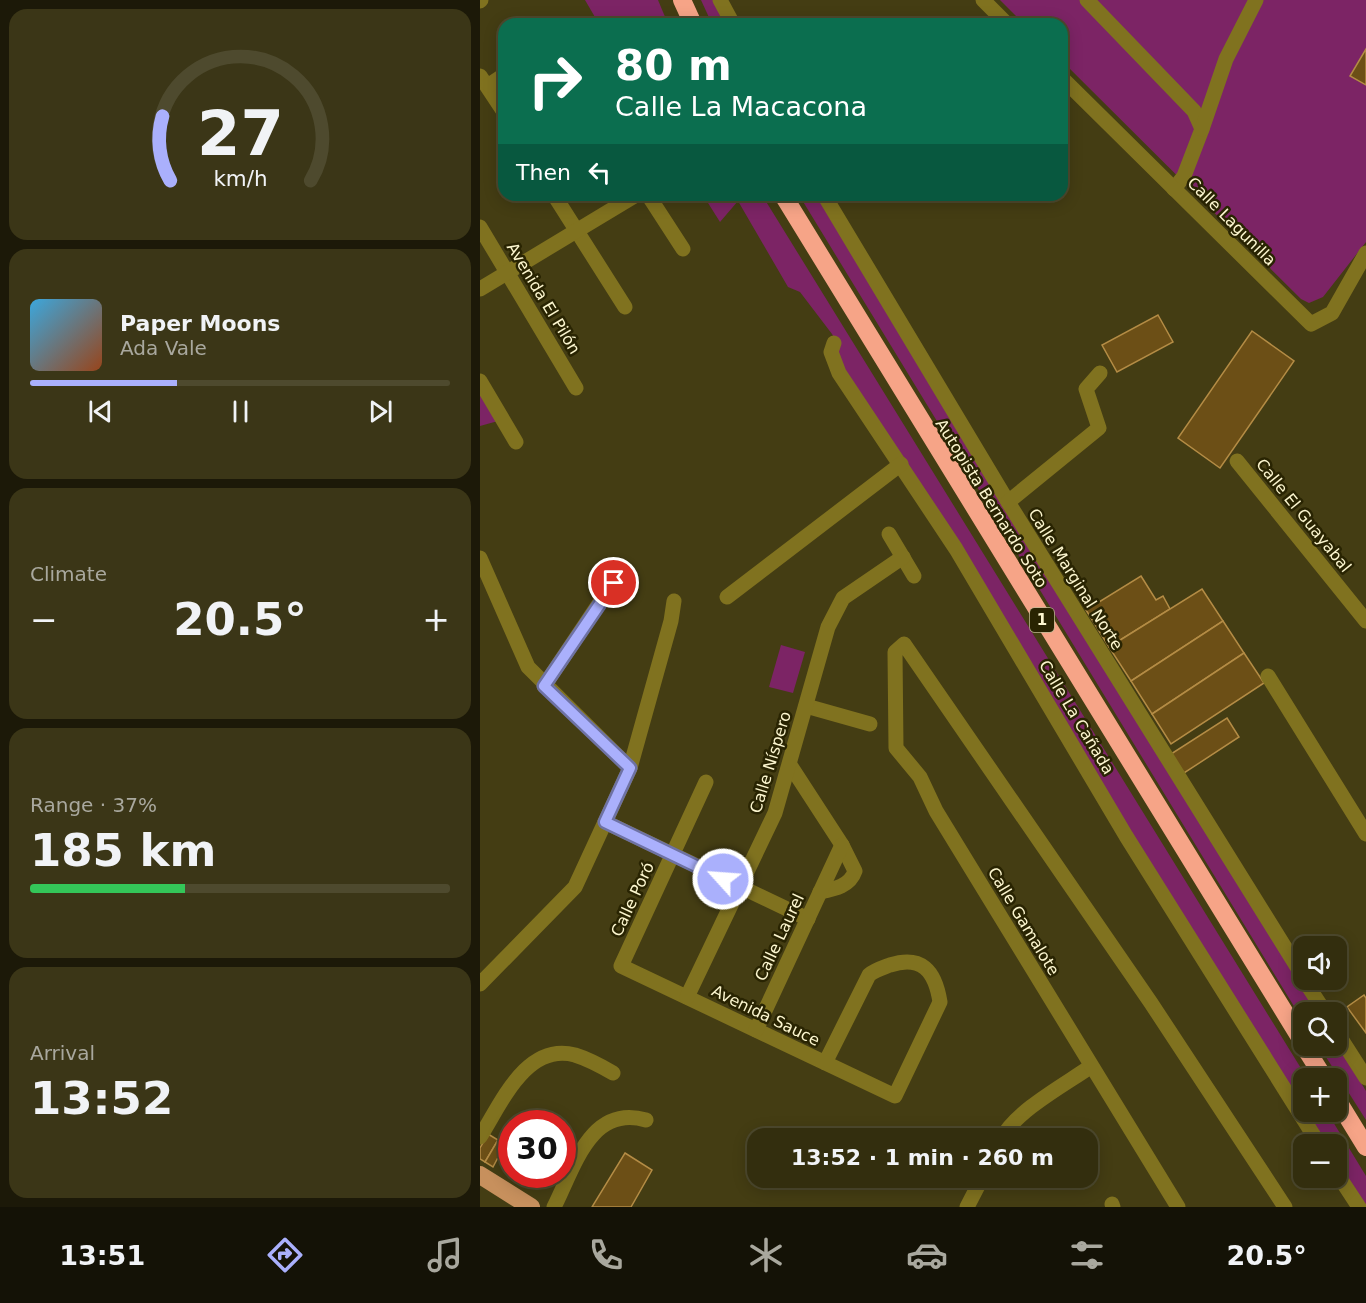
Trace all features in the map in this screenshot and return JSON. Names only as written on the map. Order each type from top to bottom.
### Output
[{"type":"highway","points":[[682,0],[691,18]]},
{"type":"highway","points":[[691,0],[693,18]]},
{"type":"highway","name":"Autopista Bernardo Soto","points":[[787,201],[1293,1027]]},
{"type":"highway","points":[[1347,1116],[1366,1147]]},
{"type":"main road","points":[[480,1175],[531,1207]]},
{"type":"street","points":[[720,0],[730,18]]},
{"type":"street","points":[[983,0],[1001,18]]},
{"type":"street","points":[[1088,0],[1194,111],[1202,129]]},
{"type":"street","points":[[1174,189],[1184,176],[1226,60],[1256,0]]},
{"type":"street","points":[[484,81],[498,103]]},
{"type":"street","name":"Calle Lagunilla","points":[[1068,84],[1311,324],[1332,313],[1365,256]]},
{"type":"street","points":[[558,201],[624,307]]},
{"type":"street","points":[[480,289],[626,201]]},
{"type":"street","points":[[652,201],[683,249]]},
{"type":"street","name":"Calle Marginal Norte","points":[[828,201],[1008,502],[1293,961]]},
{"type":"street","name":"Avenida El Pilón","points":[[480,227],[576,388]]},
{"type":"street","name":"Calle La Cañada","points":[[834,343],[831,352],[839,373],[956,549],[1126,836],[1313,1134]]},
{"type":"street","points":[[1008,502],[1099,428],[1086,389],[1100,372]]},
{"type":"street","points":[[480,381],[516,442]]},
{"type":"street","name":"Calle El Guayabal","points":[[1237,461],[1366,621]]},
{"type":"street","points":[[727,597],[901,464]]},
{"type":"street","points":[[889,534],[914,576]]},
{"type":"street","name":"Calle Níspero","points":[[687,997],[775,813],[828,627],[843,598],[903,557]]},
{"type":"street","points":[[480,558],[528,667],[544,686],[630,768]]},
{"type":"street","points":[[544,686],[623,568]]},
{"type":"street","points":[[480,984],[575,887],[630,768],[672,621],[674,601]]},
{"type":"street","name":"Calle Gamalote","points":[[1178,1207],[1090,1067],[936,811],[920,777],[896,748],[895,652],[904,644],[1151,1003],[1286,1207]]},
{"type":"street","points":[[1268,676],[1366,834]]},
{"type":"street","points":[[806,706],[870,724]]},
{"type":"street","name":"Calle Laurel","points":[[790,765],[842,845],[855,871],[853,878],[834,890],[820,892]]},
{"type":"street","name":"Calle Poró","points":[[621,966],[706,782]]},
{"type":"street","points":[[605,822],[808,919]]},
{"type":"street","name":"Calle Laurel","points":[[756,1030],[842,845]]},
{"type":"street","name":"Avenida Sauce","points":[[621,966],[687,997],[825,1063],[895,1096],[940,1002],[934,979],[915,961],[906,960],[878,969],[868,975],[825,1063]]},
{"type":"street","points":[[1347,1048],[1366,1078]]},
{"type":"street","points":[[480,1137],[514,1084],[536,1059],[559,1054],[573,1054],[613,1073]]},
{"type":"street","points":[[1008,1128],[1022,1115],[1090,1067]]},
{"type":"street","points":[[554,1207],[590,1136],[599,1126],[613,1120],[634,1117],[646,1120]]},
{"type":"street","points":[[967,1207],[977,1188]]},
{"type":"street","points":[[1347,1188],[1359,1207]]},
{"type":"shaded area","points":[[585,0],[658,0],[666,18],[596,18]]},
{"type":"shaded area","points":[[701,0],[715,0],[724,18],[709,18]]},
{"type":"shaded area","points":[[1000,0],[1366,0],[1366,49],[1351,76],[1366,85],[1366,242],[1323,297],[1309,303],[1301,299],[1068,67],[1068,18],[1018,18]]},
{"type":"shaded area","points":[[707,201],[738,201],[720,222]]},
{"type":"shaded area","points":[[738,201],[766,201],[1301,1068],[1293,1068],[1293,1095],[840,368],[837,343],[800,292],[788,287]]},
{"type":"shaded area","points":[[803,201],[820,201],[1293,973],[1293,990],[1304,990],[1311,1002],[1293,1002],[1293,1005]]},
{"type":"shaded area","points":[[480,389],[498,421],[480,426]]},
{"type":"shaded area","points":[[781,645],[805,652],[793,693],[769,687]]},
{"type":"shaded area","points":[[1325,1056],[1344,1056],[1366,1091],[1366,1120],[1347,1090],[1347,1068],[1333,1068]]},
{"type":"shaded area","points":[[1310,1122],[1333,1122],[1340,1134],[1318,1134]]},
{"type":"shaded area","points":[[1347,1145],[1366,1176],[1366,1207],[1363,1207],[1347,1181]]},
{"type":"building","points":[[1366,49],[1366,85],[1350,76]]},
{"type":"building","points":[[1158,315],[1173,342],[1117,372],[1102,345]]},
{"type":"building","points":[[1252,331],[1294,361],[1220,468],[1178,438]]},
{"type":"building","points":[[1141,576],[1156,600],[1163,596],[1170,609],[1109,647],[1086,610]]},
{"type":"building","points":[[1202,589],[1223,621],[1131,681],[1109,647]]},
{"type":"building","points":[[1223,621],[1244,653],[1152,714],[1131,681]]},
{"type":"building","points":[[1244,653],[1264,683],[1171,744],[1152,714]]},
{"type":"building","points":[[1227,718],[1239,737],[1184,773],[1171,754]]},
{"type":"building","points":[[1364,995],[1366,998],[1366,1033],[1347,1007]]},
{"type":"building","points":[[488,1134],[498,1140],[485,1162],[480,1159],[480,1148]]},
{"type":"building","points":[[498,1140],[498,1157],[493,1167],[485,1162]]},
{"type":"building","points":[[625,1153],[652,1170],[631,1207],[592,1207]]},
{"type":"route","points":[[614,583],[544,686],[630,768],[605,822],[723,879]]}]
